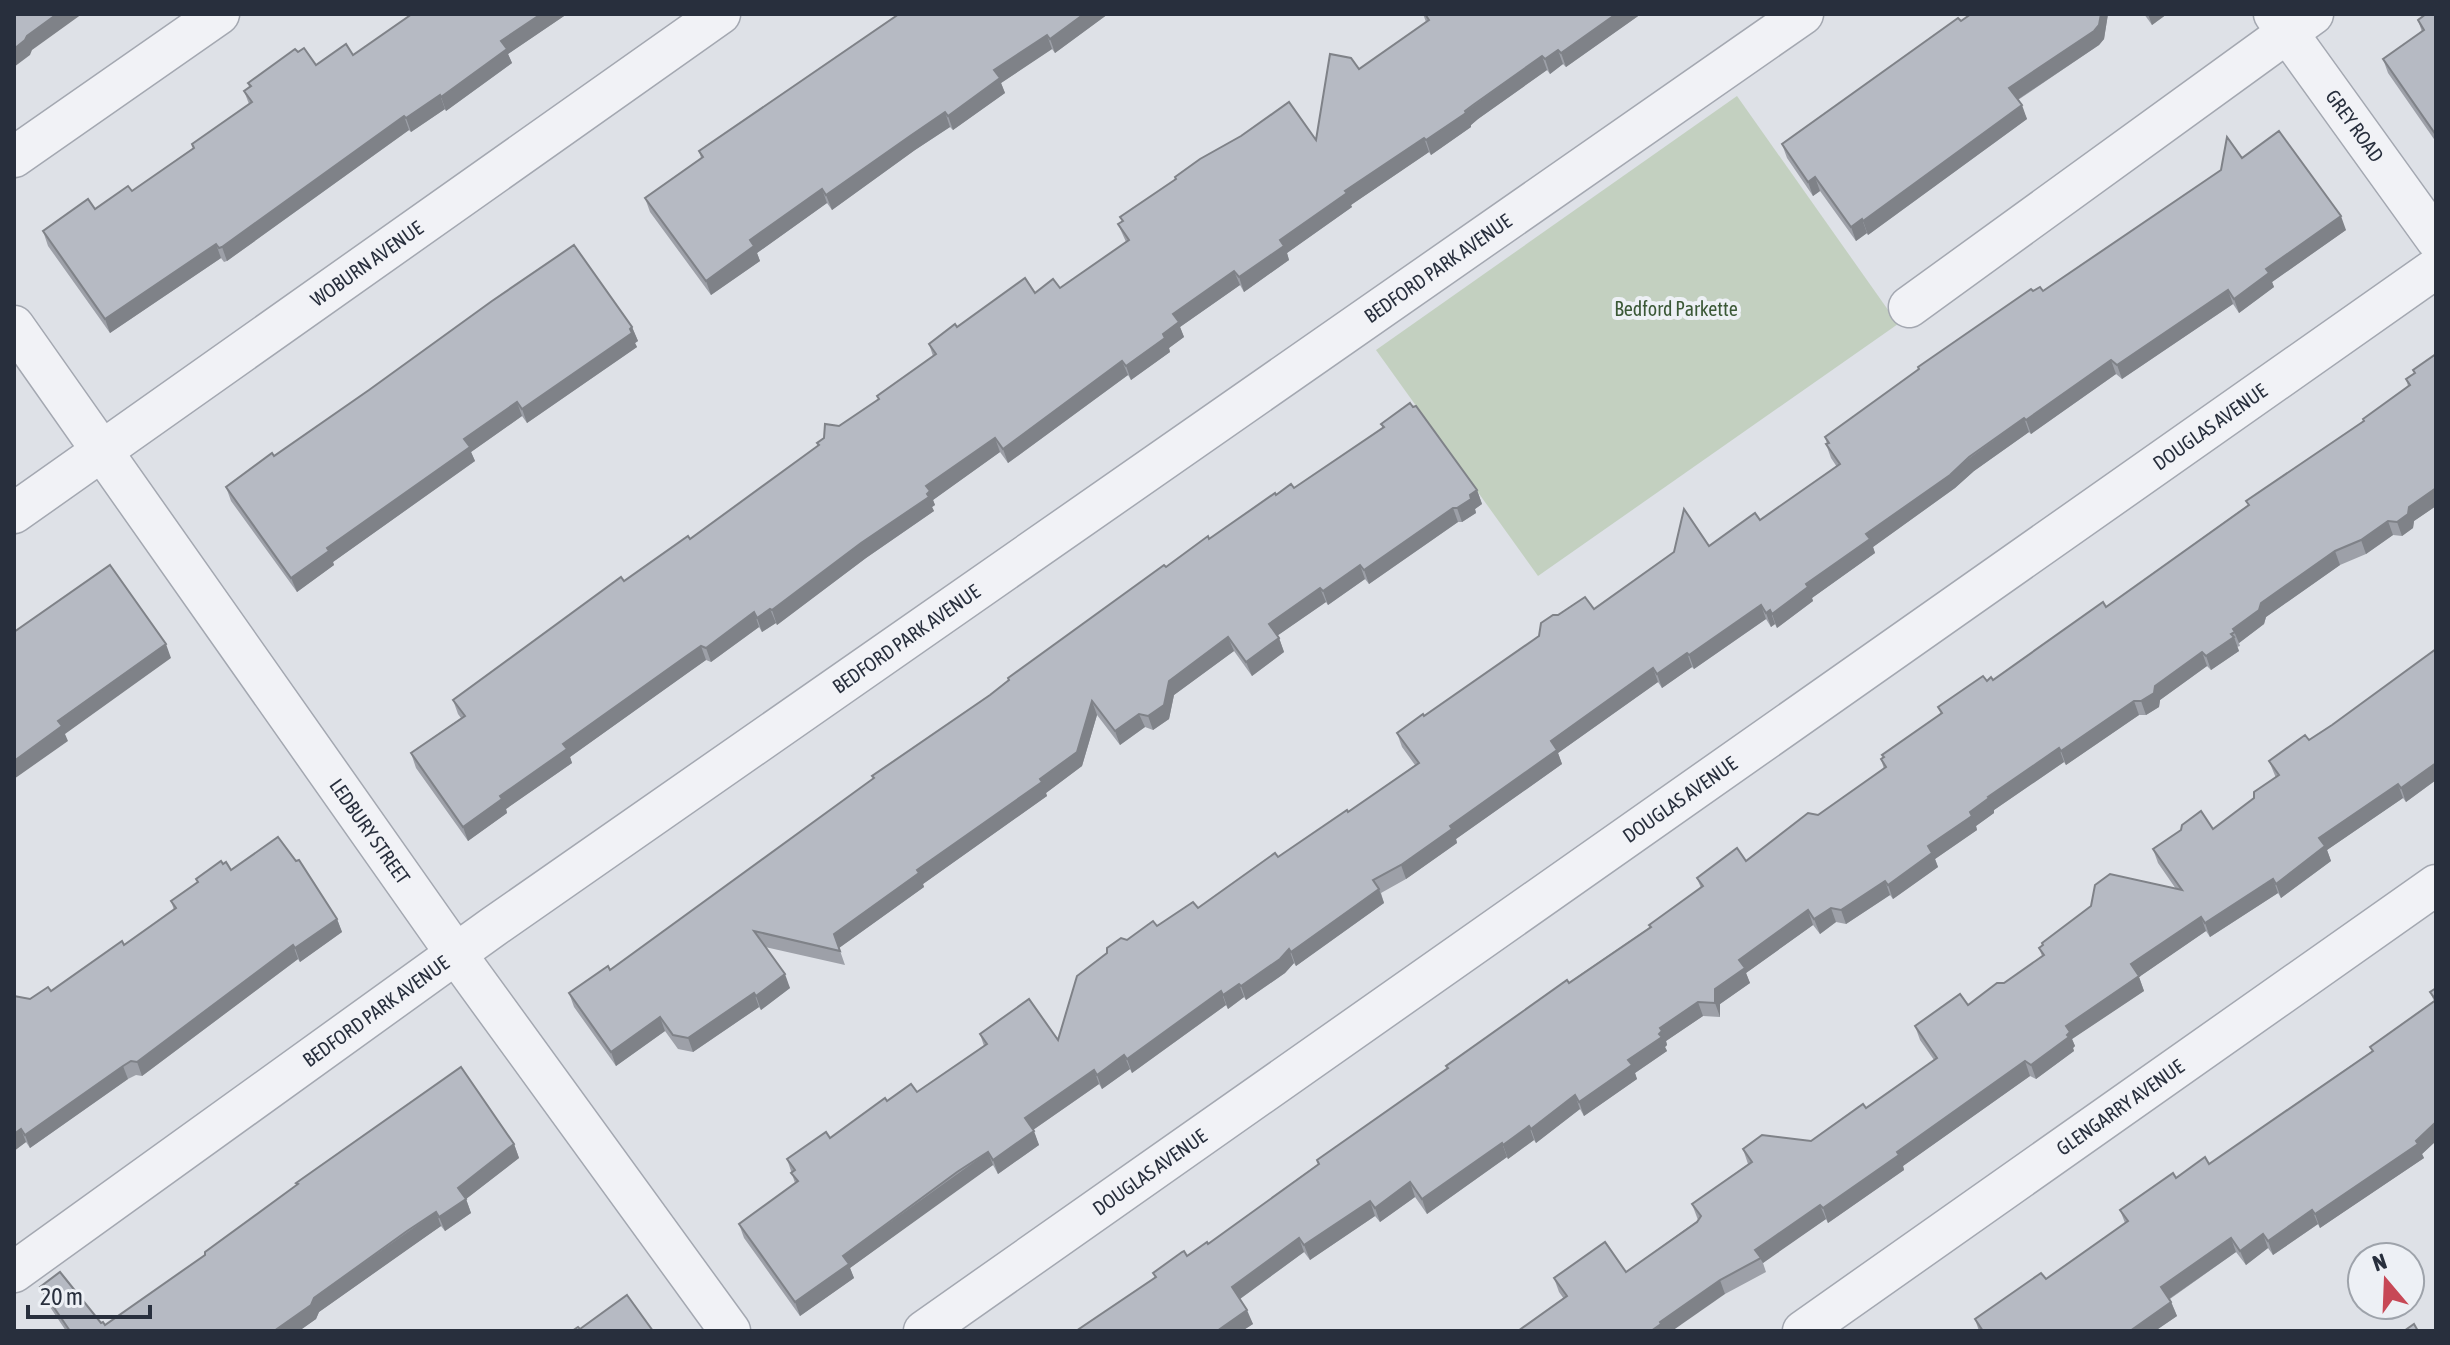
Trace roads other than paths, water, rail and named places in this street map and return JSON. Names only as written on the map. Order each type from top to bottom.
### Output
[{"type":"street","points":[[14,157],[219,14]]},
{"type":"street","name":"WOBURN AVENUE","points":[[14,513],[720,14]]},
{"type":"street","name":"BEDFORD PARK AVENUE","points":[[14,1272],[456,954],[1803,14]]},
{"type":"street","points":[[1909,307],[2291,20]]},
{"type":"street","name":"GREY ROAD","points":[[2291,20],[2436,239]]},
{"type":"street","name":"DOUGLAS AVENUE","points":[[924,1331],[2436,268]]},
{"type":"street","name":"LEDBURY STREET","points":[[14,326],[456,954],[730,1331]]},
{"type":"street","name":"GLENGARRY AVENUE","points":[[1803,1331],[2436,885]]},
{"type":"park label","name":"Bedford Parkette","points":[[1676,309]]}]
